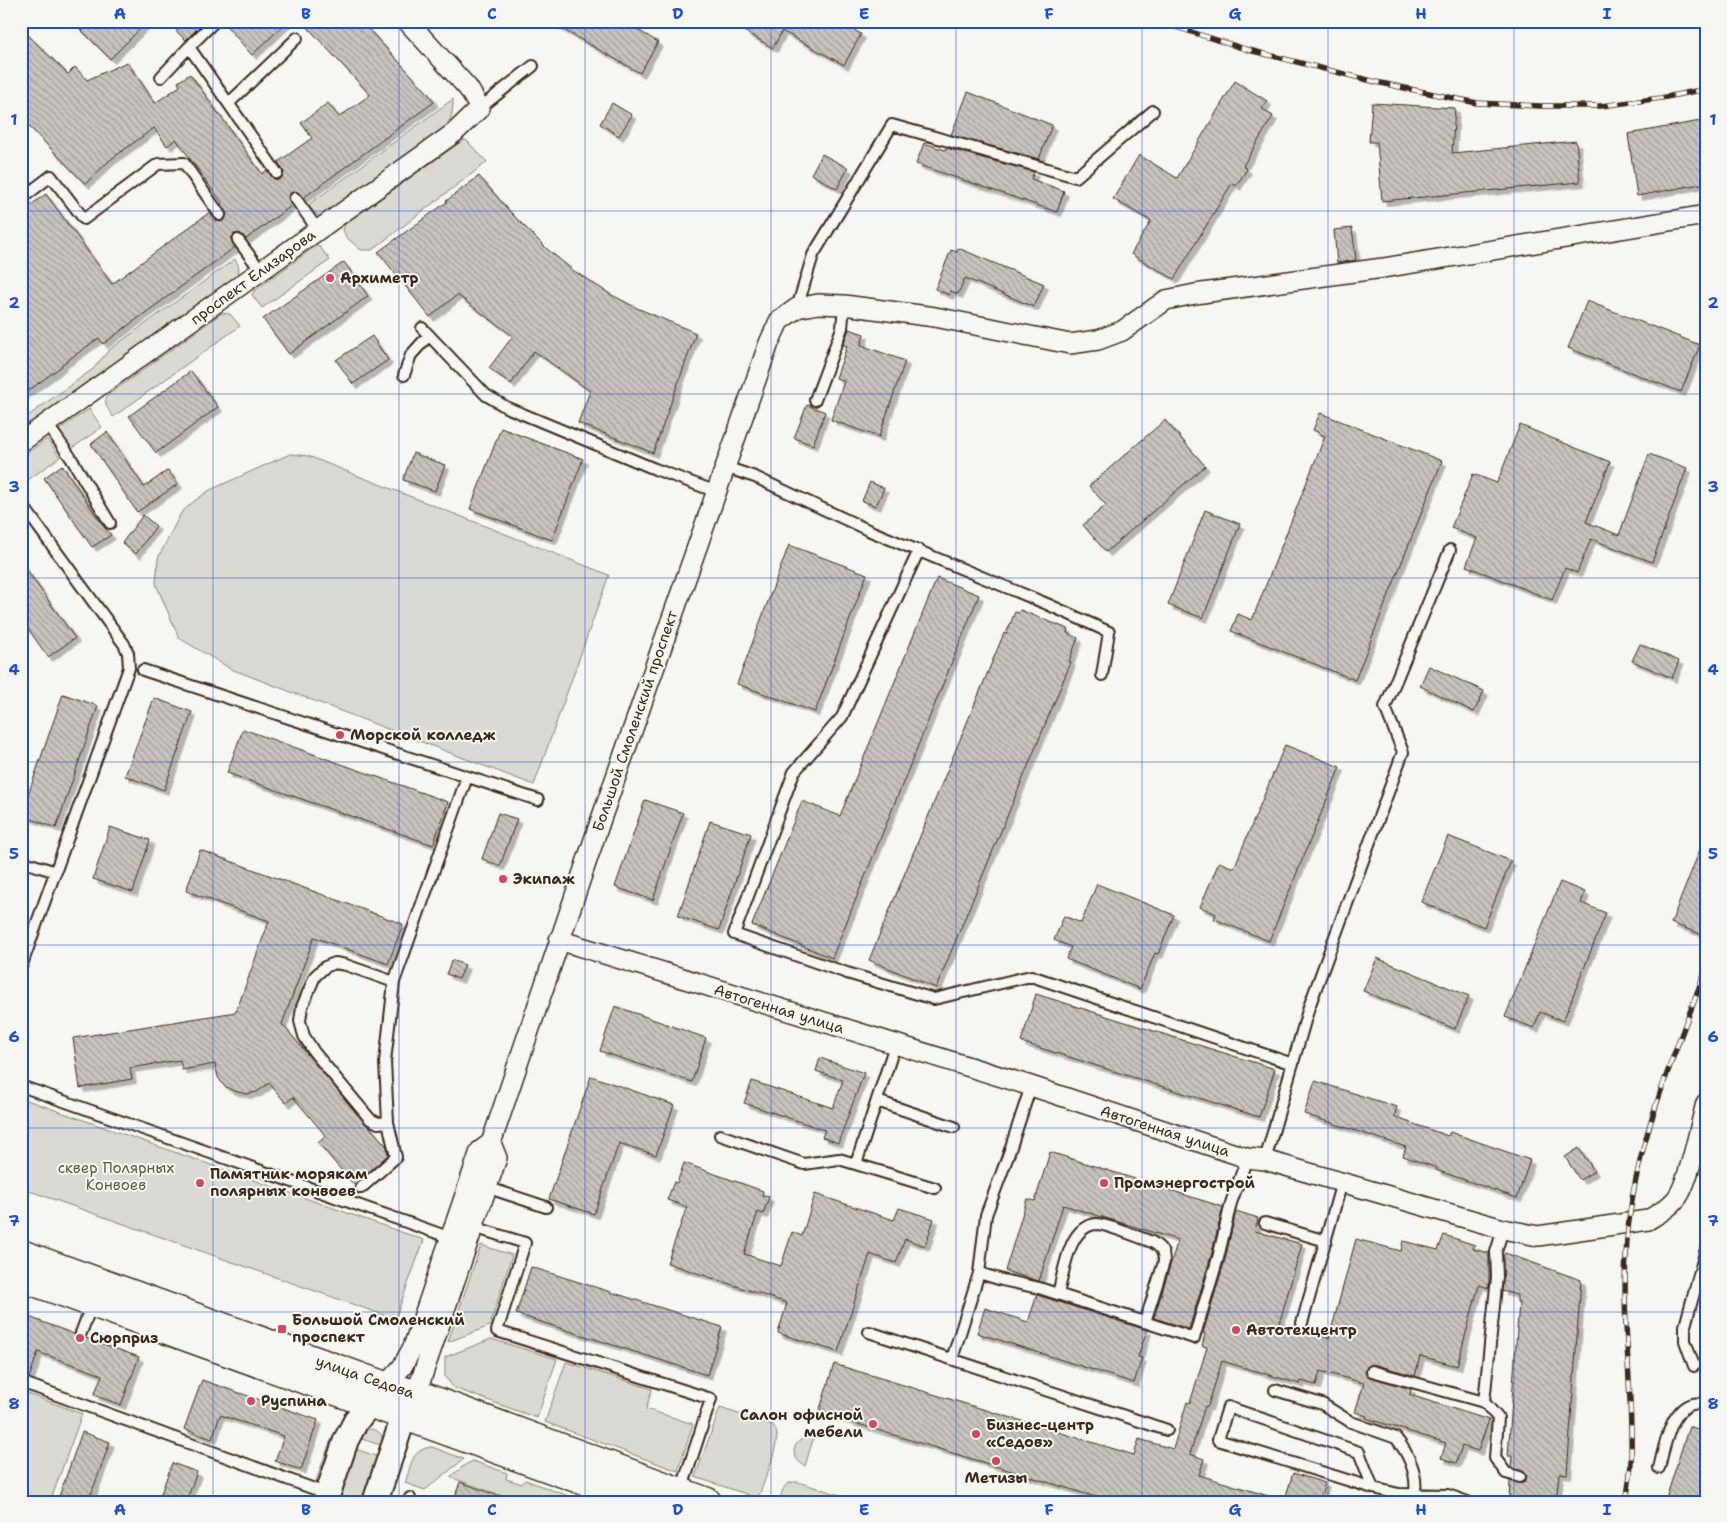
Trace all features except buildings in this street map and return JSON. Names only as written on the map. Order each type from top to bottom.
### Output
[{"type":"main road","name":"улица Седова","points":[[21,1254],[377,1394]]},
{"type":"main road","name":"улица Седова","points":[[21,1277],[92,1303],[707,1502]]},
{"type":"main road","name":"улица Седова","points":[[410,1405],[643,1502]]},
{"type":"street","points":[[407,21],[468,88],[480,108]]},
{"type":"street","name":"проспект Елизарова","points":[[21,442],[454,132],[480,108]]},
{"type":"street","points":[[797,308],[818,304],[844,305],[935,317],[1070,344],[1098,340],[1122,331],[1166,300],[1195,294],[1393,267],[1706,215]]},
{"type":"street","name":"Большой Смоленский проспект","points":[[375,1502],[410,1405],[478,1184],[497,1158],[491,1143],[559,940],[725,467],[769,343],[779,321],[797,308]]},
{"type":"street","name":"Автогенная улица","points":[[559,940],[1031,1086],[1256,1159],[1503,1228],[1538,1236],[1648,1220],[1662,1211],[1677,1199],[1685,1184],[1706,1103]]},
{"type":"street","name":"Большой Смоленский проспект","points":[[327,1498],[346,1440],[356,1421],[377,1394],[402,1367],[413,1347],[462,1232]]},
{"type":"lane","points":[[161,77],[215,21]]},
{"type":"lane","points":[[228,103],[297,38]]},
{"type":"lane","points":[[189,47],[277,173]]},
{"type":"lane","points":[[480,108],[533,66]]},
{"type":"lane","points":[[797,308],[813,255],[892,125],[1076,177],[1153,111]]},
{"type":"lane","points":[[21,198],[51,176],[84,218],[158,164],[184,163],[220,215]]},
{"type":"lane","points":[[295,198],[318,230]]},
{"type":"lane","points":[[238,240],[261,271]]},
{"type":"lane","points":[[815,400],[842,328],[844,305]]},
{"type":"lane","points":[[404,375],[411,355],[426,332],[486,395],[506,407],[655,469],[717,492]]},
{"type":"lane","points":[[47,424],[71,458],[110,523]]},
{"type":"lane","points":[[725,467],[755,477],[868,530],[1109,632],[1102,675]]},
{"type":"lane","points":[[21,503],[124,644],[128,653],[129,668],[56,872],[22,960]]},
{"type":"lane","points":[[919,550],[842,717],[794,772],[734,934],[847,973],[934,999],[1031,976],[1293,1064]]},
{"type":"lane","points":[[979,1273],[1058,1294],[1194,1338],[1218,1258],[1231,1203],[1256,1159],[1293,1064],[1309,1008],[1403,752],[1385,706],[1450,550]]},
{"type":"lane","points":[[143,670],[538,800]]},
{"type":"lane","points":[[361,1188],[396,1157],[388,1122],[385,1062],[394,982],[467,777]]},
{"type":"lane","points":[[21,861],[56,872]]},
{"type":"lane","points":[[388,1122],[378,1123],[370,1119],[314,1052],[304,1036],[300,1021],[302,1007],[315,976],[325,967],[335,963],[346,965],[394,982]]},
{"type":"lane","points":[[856,1164],[895,1045]]},
{"type":"lane","points":[[21,1086],[462,1232],[525,1243],[497,1330],[711,1399],[680,1492]]},
{"type":"lane","points":[[952,1359],[979,1273],[986,1215],[1031,1086]]},
{"type":"lane","points":[[877,1101],[954,1126]]},
{"type":"lane","points":[[720,1135],[804,1164],[839,1159],[935,1188]]},
{"type":"lane","points":[[1302,1323],[1342,1182]]},
{"type":"lane","points":[[478,1184],[546,1207]]},
{"type":"lane","points":[[1058,1294],[1071,1244],[1076,1234],[1086,1226],[1098,1224],[1152,1242],[1159,1246],[1164,1254],[1164,1262],[1145,1322]]},
{"type":"lane","points":[[1265,1224],[1326,1241]]},
{"type":"lane","points":[[1484,1402],[1497,1277],[1496,1252],[1503,1228]]},
{"type":"lane","points":[[1694,1366],[1685,1341],[1685,1326],[1701,1280],[1706,1249]]},
{"type":"lane","points":[[81,1333],[92,1303]]},
{"type":"lane","points":[[869,1332],[1167,1430]]},
{"type":"lane","points":[[1372,1371],[1484,1402],[1498,1418],[1495,1458],[1506,1473],[1520,1477]]},
{"type":"lane","points":[[21,1382],[327,1498]]},
{"type":"lane","points":[[1275,1390],[1322,1404],[1351,1422],[1396,1438],[1413,1469],[1416,1480],[1414,1498]]},
{"type":"lane","points":[[1659,1468],[1672,1421],[1680,1411],[1690,1404],[1700,1403],[1706,1405]]},
{"type":"lane","points":[[1374,1488],[1359,1452],[1228,1407],[1218,1440],[1374,1488],[1414,1498],[1448,1495],[1468,1502]]},
{"type":"green space","points":[[453,99],[452,115],[444,129],[326,213],[320,216],[308,205]]},
{"type":"green space","points":[[466,140],[487,162],[372,250],[361,250],[346,237],[343,230],[345,224]]},
{"type":"green space","points":[[316,246],[320,247],[330,260],[262,308],[252,295],[254,291]]},
{"type":"green space","points":[[235,259],[239,269],[236,279],[21,432],[21,421],[93,369],[109,350]]},
{"type":"green space","points":[[222,313],[230,314],[240,326],[113,417],[106,404],[108,395]]},
{"type":"green space","points":[[89,409],[102,427],[71,449],[57,431]]},
{"type":"green space","points":[[47,439],[60,457],[21,485],[21,457]]},
{"type":"green space","points":[[290,454],[308,456],[609,575],[534,785],[231,669],[179,638],[156,584],[158,558],[181,513],[210,490]]},
{"type":"green space","name":"сквер Полярных Конвоев","points":[[21,1098],[424,1240],[395,1319],[21,1188]]},
{"type":"green space","points":[[481,1245],[512,1255],[491,1322],[495,1324],[448,1342]]},
{"type":"green space","points":[[491,1339],[557,1359],[537,1418],[454,1388],[445,1377],[445,1357]]},
{"type":"green space","points":[[566,1362],[652,1389],[646,1409],[693,1424],[678,1471],[545,1422]]},
{"type":"green space","points":[[21,1391],[82,1414],[50,1502],[21,1502]]},
{"type":"green space","points":[[720,1408],[773,1425],[776,1429],[777,1436],[774,1452],[758,1498],[695,1477]]},
{"type":"green space","points":[[370,1429],[381,1434],[383,1446],[359,1438],[365,1430]]},
{"type":"green space","points":[[814,1436],[805,1466],[796,1457],[795,1447],[801,1440]]},
{"type":"green space","points":[[330,1442],[335,1444],[322,1483],[316,1481]]},
{"type":"green space","points":[[432,1447],[464,1459],[425,1490],[405,1483],[416,1455],[425,1448]]},
{"type":"green space","points":[[355,1449],[379,1457],[364,1502],[337,1502]]},
{"type":"green space","points":[[473,1461],[507,1473],[506,1479],[522,1484],[525,1480],[585,1502],[519,1502],[450,1477]]},
{"type":"green space","points":[[794,1482],[863,1502],[779,1502],[785,1486]]},
{"type":"railway","points":[[1157,21],[1245,49],[1376,82],[1477,103],[1601,106],[1661,98],[1706,89]]},
{"type":"railway","points":[[1626,1502],[1631,1460],[1625,1281],[1629,1219],[1635,1182],[1654,1110],[1706,970]]},
{"type":"place","name":"Архиметр","points":[[330,278]]},
{"type":"place","name":"Морской колледж","points":[[340,735]]},
{"type":"place","name":"Экипаж","points":[[503,879]]},
{"type":"place","name":"Памятник морякам полярных конвоев","points":[[200,1183]]},
{"type":"place","name":"Промэнергострой","points":[[1104,1183]]},
{"type":"place","name":"Большой Смоленский проспект","points":[[282,1329]]},
{"type":"place","name":"Автотехцентр","points":[[1236,1330]]},
{"type":"place","name":"Сюрприз","points":[[80,1338]]},
{"type":"place","name":"Руспина","points":[[251,1401]]},
{"type":"place","name":"Салон офисной мебели","points":[[873,1424]]},
{"type":"place","name":"Бизнес-центр «Седов»","points":[[976,1434]]},
{"type":"place","name":"Метизы","points":[[996,1461]]}]
